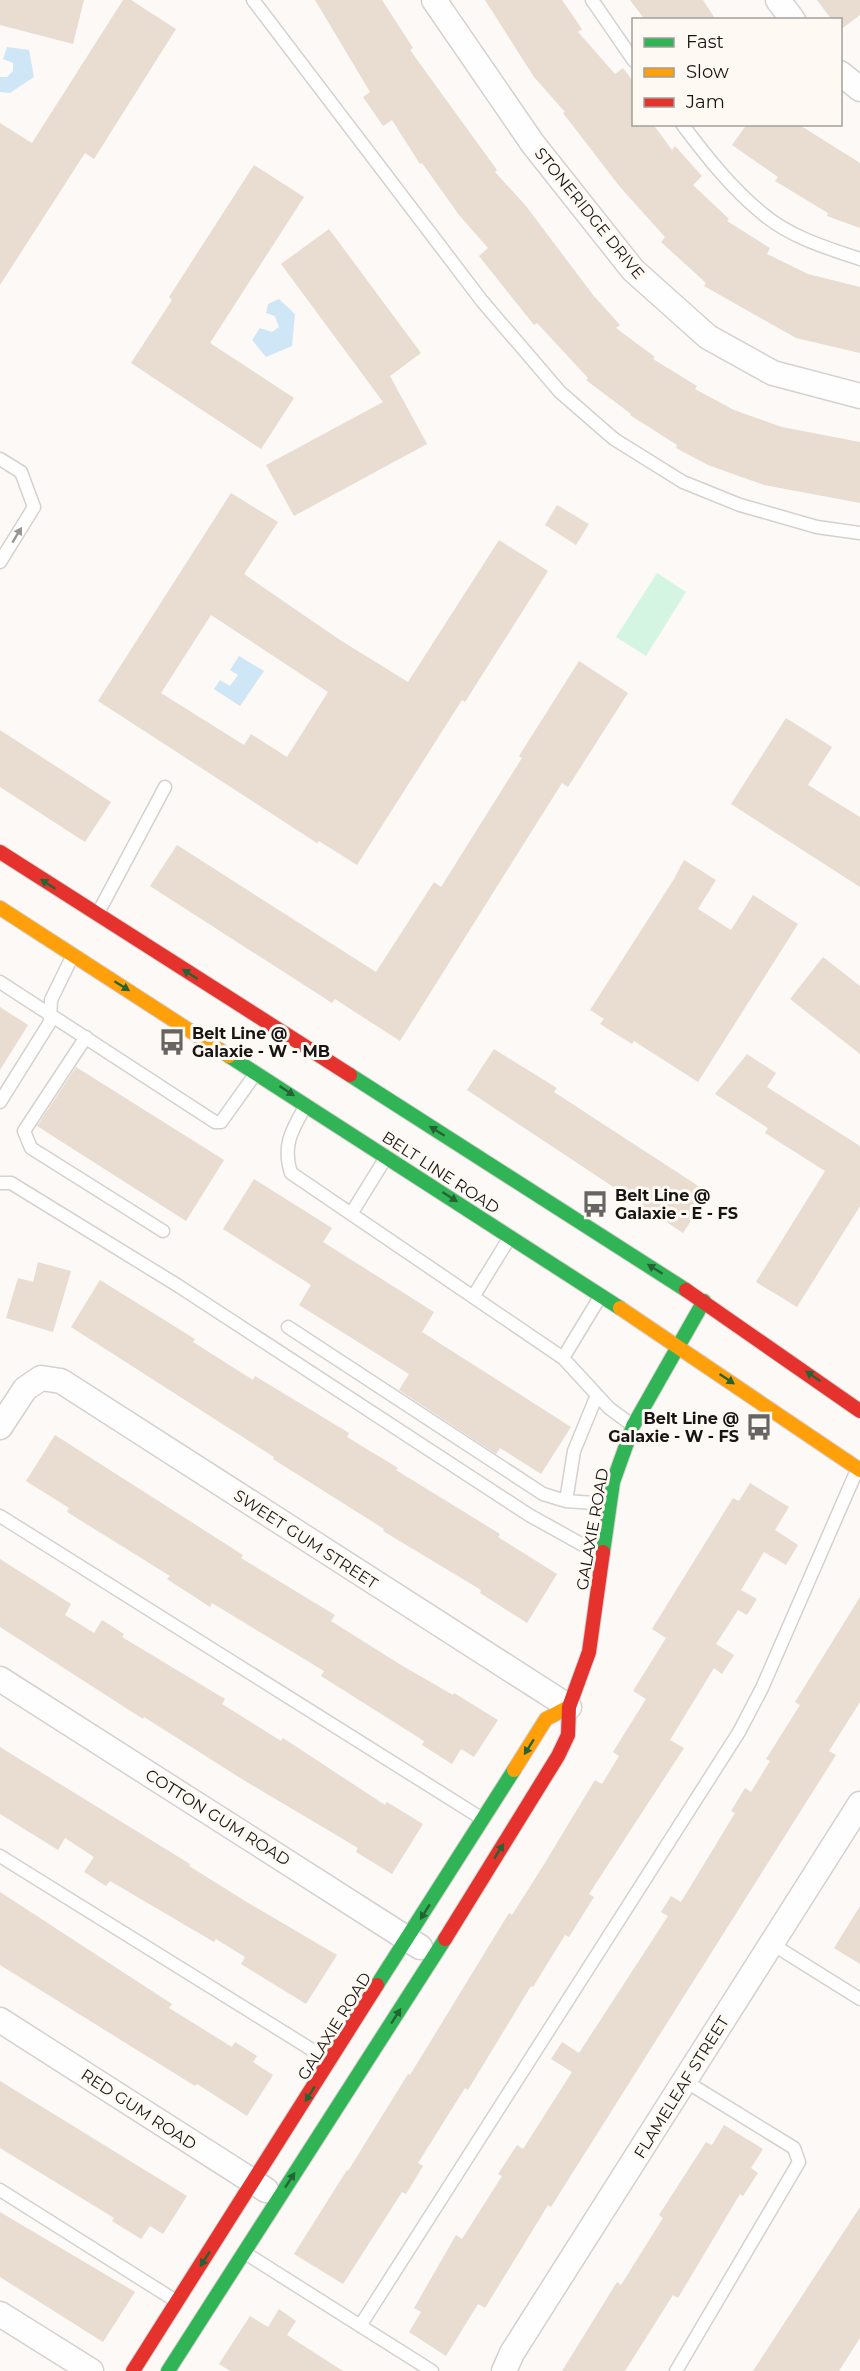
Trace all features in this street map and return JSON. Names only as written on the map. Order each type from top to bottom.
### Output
[{"type":"main road","name":"BELT LINE ROAD","points":[[0,852],[94,920],[704,1301],[860,1411]]},
{"type":"main road","name":"BELT LINE ROAD","points":[[0,908],[76,950],[256,1072],[679,1346],[859,1469]]},
{"type":"main road","name":"GALAXIE ROAD","points":[[168,2371],[434,1956],[558,1756],[568,1735],[569,1707],[589,1652],[613,1482],[633,1426],[704,1301]]},
{"type":"main road","name":"GALAXIE ROAD","points":[[138,2370],[177,2302],[546,1719],[569,1707]]},
{"type":"street","name":"STONERIDGE DRIVE","points":[[434,0],[533,144],[633,270],[708,338],[773,373],[860,396]]},
{"type":"street","points":[[778,0],[792,18]]},
{"type":"street","points":[[842,75],[860,88]]},
{"type":"street","name":"SWEET GUM STREET","points":[[0,1428],[25,1389],[41,1378],[61,1381],[569,1707]]},
{"type":"street","name":"COTTON GUM ROAD","points":[[0,1679],[434,1956]]},
{"type":"street","name":"FLAMELEAF STREET","points":[[504,2371],[512,2353],[860,1804]]},
{"type":"street","name":"RED GUM ROAD","points":[[0,2020],[278,2199]]},
{"type":"street","points":[[0,2314],[91,2371]]},
{"type":"lane","points":[[253,0],[482,301],[560,392],[614,439],[683,482],[740,505],[817,527],[860,533]]},
{"type":"lane","points":[[592,0],[632,60]]},
{"type":"lane","points":[[684,126],[725,176],[764,215],[795,234],[860,259]]},
{"type":"lane","points":[[0,459],[21,472],[34,507],[0,562]]},
{"type":"lane","points":[[94,920],[165,787]]},
{"type":"lane","points":[[2,1095],[50,1022],[51,1000],[76,950]]},
{"type":"lane","points":[[0,982],[215,1122],[221,1122],[256,1072]]},
{"type":"lane","points":[[86,1037],[24,1131],[31,1148],[163,1231]]},
{"type":"lane","points":[[306,1104],[290,1134],[286,1158],[291,1173],[563,1358],[609,1408],[633,1426]]},
{"type":"lane","points":[[351,1214],[387,1156]]},
{"type":"lane","points":[[0,1183],[11,1183],[177,1285],[529,1515],[592,1550],[603,1551]]},
{"type":"lane","points":[[473,1298],[511,1237]]},
{"type":"lane","points":[[563,1358],[601,1295]]},
{"type":"lane","points":[[288,1327],[543,1494],[566,1501],[609,1504]]},
{"type":"lane","points":[[566,1501],[574,1451],[597,1395]]},
{"type":"lane","points":[[360,2326],[738,1731],[762,1688],[859,1469]]},
{"type":"lane","points":[[0,1516],[482,1819]]},
{"type":"lane","points":[[0,1856],[331,2061]]},
{"type":"lane","points":[[772,1944],[860,1998]]},
{"type":"lane","points":[[676,2371],[799,2162],[794,2148],[685,2080]]},
{"type":"lane","points":[[0,2190],[177,2302]]},
{"type":"lane","points":[[244,2252],[432,2371]]},
{"type":"green space","points":[[657,573],[686,592],[646,656],[616,637]]},
{"type":"water","points":[[7,47],[29,50],[34,77],[10,93],[0,92],[0,77],[7,77],[13,71],[13,63],[3,59]]},
{"type":"water","points":[[279,299],[295,314],[292,346],[266,357],[252,340],[260,328],[272,332],[279,327],[275,316],[266,313],[268,304]]},
{"type":"water","points":[[239,656],[264,671],[240,706],[214,689],[220,680],[230,686],[238,675],[230,670]]},
{"type":"building","points":[[0,0],[84,0],[73,44],[0,25]]},
{"type":"building","points":[[123,0],[131,0],[176,29],[94,159],[85,153],[0,285],[0,123],[32,143]]},
{"type":"building","points":[[315,0],[382,0],[413,48],[410,50],[497,170],[495,172],[526,206],[593,295],[620,325],[616,328],[655,357],[653,359],[697,386],[695,389],[734,410],[782,427],[860,442],[860,503],[764,485],[708,465],[676,448],[677,445],[630,415],[586,380],[588,378],[537,323],[534,325],[479,256],[488,248],[459,215],[422,163],[420,164],[392,120],[383,126],[363,97],[370,92]]},
{"type":"building","points":[[485,0],[562,0],[582,29],[578,32],[615,74],[623,68],[632,80],[632,126],[654,126],[672,150],[675,146],[702,176],[693,185],[729,219],[727,221],[770,248],[767,254],[808,274],[860,287],[860,353],[796,338],[704,286],[706,283],[661,242],[665,237],[620,187],[563,113],[565,112],[534,77]]},
{"type":"building","points":[[630,0],[703,0],[715,18],[644,18]]},
{"type":"building","points":[[817,0],[860,0],[860,15],[842,28],[842,18],[830,18]]},
{"type":"building","points":[[746,126],[801,126],[860,163],[860,228],[827,216],[828,213],[775,181],[778,177],[732,145]]},
{"type":"building","points":[[254,165],[304,197],[210,343],[294,398],[261,449],[131,363],[172,300],[169,297]]},
{"type":"building","points":[[329,229],[421,353],[390,376],[427,444],[294,516],[266,465],[383,402],[281,264]]},
{"type":"building","points":[[231,493],[278,522],[244,574],[340,640],[408,682],[499,540],[548,571],[465,702],[462,700],[357,865],[319,841],[317,843],[98,701]],"holes":[[[211,615],[328,692],[287,757],[251,734],[244,745],[161,693]]]},
{"type":"building","points":[[557,505],[589,524],[576,545],[545,525]]},
{"type":"building","points":[[579,661],[628,693],[568,787],[562,783],[400,1041],[335,999],[332,1003],[150,886],[177,845],[376,972],[434,882],[441,887],[522,758],[519,756]]},
{"type":"building","points":[[786,718],[832,747],[808,785],[860,817],[860,887],[731,804]]},
{"type":"building","points":[[0,730],[111,802],[85,842],[0,787]]},
{"type":"building","points":[[684,860],[716,880],[698,909],[731,930],[753,895],[798,924],[698,1082],[634,1041],[632,1044],[600,1024],[604,1019],[590,1010]]},
{"type":"building","points":[[823,957],[860,986],[860,1054],[790,999]]},
{"type":"building","points":[[0,1007],[28,1025],[0,1070]]},
{"type":"building","points":[[494,1049],[557,1088],[554,1092],[709,1193],[683,1233],[467,1090]]},
{"type":"building","points":[[747,1054],[776,1073],[767,1087],[860,1146],[860,1206],[797,1307],[756,1282],[825,1171],[765,1133],[768,1128],[715,1094]]},
{"type":"building","points":[[76,1067],[224,1160],[186,1221],[37,1126]]},
{"type":"building","points":[[254,1179],[332,1228],[323,1242],[434,1312],[422,1332],[571,1427],[541,1474],[500,1448],[496,1454],[399,1390],[409,1374],[299,1305],[311,1285],[223,1229]]},
{"type":"building","points":[[38,1262],[71,1271],[53,1332],[6,1318],[18,1278],[33,1282]]},
{"type":"building","points":[[100,1280],[195,1339],[193,1342],[253,1380],[255,1376],[349,1433],[347,1437],[500,1534],[498,1537],[557,1574],[527,1623],[480,1593],[481,1590],[383,1531],[384,1529],[273,1459],[274,1457],[71,1327]]},
{"type":"building","points":[[55,1435],[243,1555],[241,1558],[335,1615],[331,1621],[401,1665],[498,1720],[474,1757],[461,1749],[452,1764],[422,1745],[424,1741],[321,1676],[324,1671],[212,1603],[210,1607],[167,1579],[170,1576],[67,1512],[69,1508],[26,1481]]},
{"type":"building","points":[[750,1483],[789,1507],[775,1530],[798,1545],[786,1565],[764,1552],[741,1590],[757,1599],[747,1615],[738,1610],[716,1644],[734,1655],[722,1674],[714,1668],[670,1740],[684,1748],[589,1894],[594,1897],[569,1937],[565,1935],[468,2090],[465,2088],[418,2163],[423,2166],[406,2194],[402,2192],[343,2284],[294,2254],[408,2074],[410,2075],[509,1913],[512,1915],[595,1780],[602,1784],[619,1756],[613,1752],[646,1699],[633,1691],[666,1638],[652,1629],[733,1498],[739,1501]]},
{"type":"building","points":[[0,1559],[71,1604],[65,1615],[94,1633],[102,1620],[124,1634],[122,1637],[225,1699],[222,1704],[281,1741],[283,1738],[385,1805],[387,1802],[423,1824],[392,1874],[356,1852],[358,1848],[245,1781],[144,1717],[143,1719],[0,1627]]},
{"type":"building","points":[[860,1597],[860,1702],[829,1751],[836,1755],[551,2207],[548,2205],[485,2308],[478,2304],[446,2356],[409,2332],[421,2312],[414,2308],[456,2235],[462,2239],[502,2176],[498,2174],[517,2145],[523,2149],[572,2072],[551,2059],[562,2042],[579,2053],[668,1916],[661,1912],[671,1896],[681,1902],[735,1813],[731,1811],[745,1788],[751,1792],[770,1761],[766,1759],[800,1705],[795,1702]]},
{"type":"building","points":[[0,1747],[190,1864],[189,1866],[250,1904],[337,1955],[306,2004],[241,1964],[245,1957],[216,1939],[214,1942],[110,1881],[106,1886],[84,1872],[94,1857],[65,1838],[58,1850],[0,1814]]},
{"type":"building","points":[[0,1892],[172,2004],[169,2008],[232,2047],[235,2042],[257,2056],[253,2062],[273,2075],[247,2116],[0,1965]]},
{"type":"building","points":[[860,1906],[860,1964],[834,1948]]},
{"type":"building","points":[[0,2081],[187,2196],[163,2234],[150,2226],[141,2239],[112,2221],[114,2218],[0,2148]]},
{"type":"building","points":[[724,2125],[763,2149],[751,2168],[758,2173],[743,2196],[740,2194],[678,2298],[673,2295],[625,2371],[562,2371],[617,2282],[621,2285],[663,2218],[659,2215],[706,2142],[712,2145]]},
{"type":"building","points":[[860,2207],[860,2338],[839,2371],[753,2371]]},
{"type":"building","points":[[0,2212],[135,2292],[103,2342],[0,2277]]},
{"type":"building","points":[[279,2309],[296,2321],[287,2335],[343,2371],[230,2371],[219,2364],[250,2316],[268,2327]]},
{"type":"traffic: fast","points":[[229,1056],[620,1308]]},
{"type":"traffic: fast","points":[[350,1075],[686,1290]]},
{"type":"traffic: fast","points":[[603,1552],[613,1482],[633,1426],[704,1301]]},
{"type":"traffic: fast","points":[[377,1985],[514,1770]]},
{"type":"traffic: fast","points":[[168,2371],[445,1939]]},
{"type":"traffic: slow","points":[[0,908],[229,1056]]},
{"type":"traffic: slow","points":[[620,1308],[860,1470]]},
{"type":"traffic: slow","points":[[514,1770],[546,1719],[569,1707]]},
{"type":"traffic: jam","points":[[0,852],[350,1075]]},
{"type":"traffic: jam","points":[[686,1290],[860,1411]]},
{"type":"traffic: jam","points":[[445,1939],[558,1756],[568,1735],[569,1707],[589,1652],[603,1552]]},
{"type":"traffic: jam","points":[[133,2371],[377,1985]]},
{"type":"place","name":"Belt Line @ Galaxie - W - MB","points":[[172,1042]]},
{"type":"place","name":"Belt Line @ Galaxie - E - FS","points":[[595,1204]]},
{"type":"place","name":"Belt Line @ Galaxie - W - FS","points":[[759,1427]]}]
